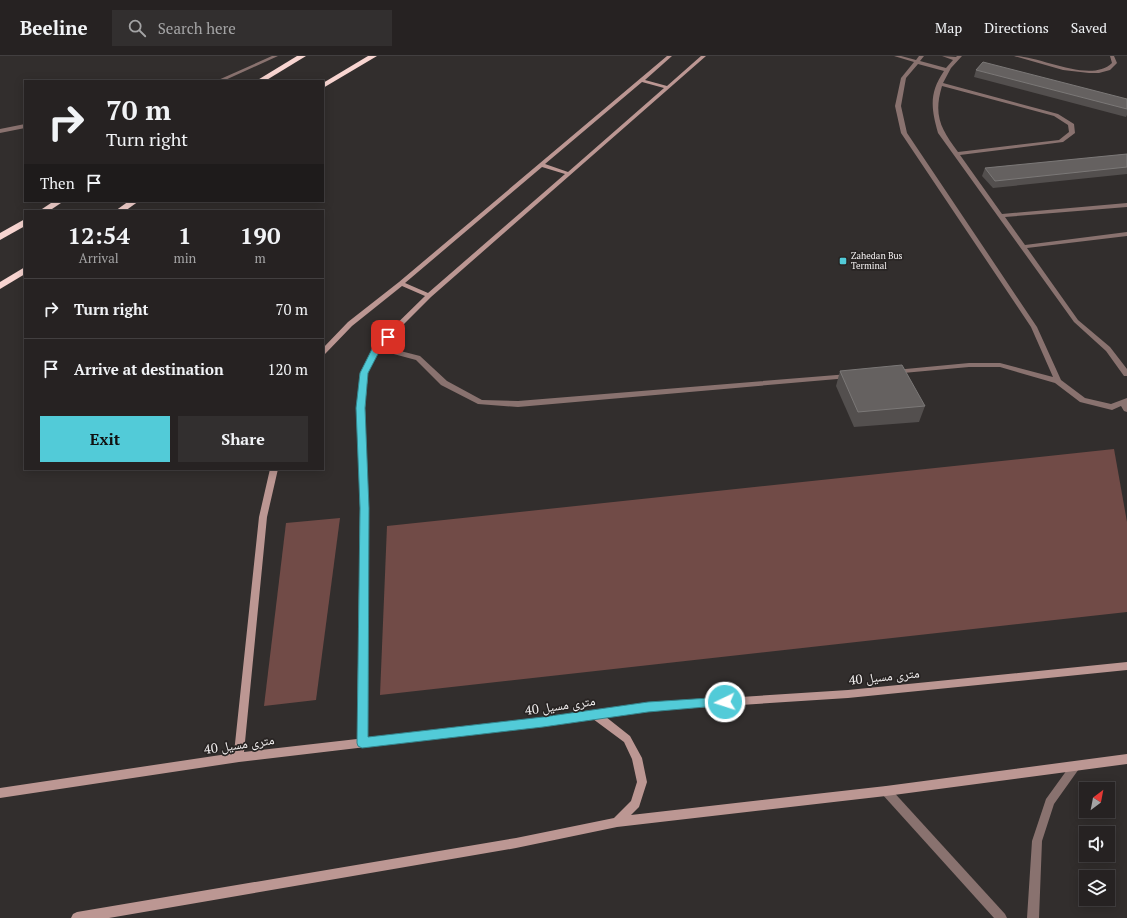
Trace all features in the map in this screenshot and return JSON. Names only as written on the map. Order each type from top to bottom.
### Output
[{"type":"highway","points":[[262,80],[302,56]]},
{"type":"highway","points":[[324,85],[373,56]]},
{"type":"highway","points":[[45,210],[58,202]]},
{"type":"highway","points":[[120,210],[132,202]]},
{"type":"highway","points":[[0,237],[24,223]]},
{"type":"highway","points":[[0,286],[24,271]]},
{"type":"street","points":[[220,80],[276,56]]},
{"type":"street","points":[[324,351],[350,324],[401,283],[670,56]]},
{"type":"street","points":[[362,743],[364,508],[361,408],[364,373],[377,347],[429,296],[704,56]]},
{"type":"street","points":[[896,56],[947,70]]},
{"type":"street","points":[[922,56],[904,78],[898,106],[904,133],[1034,327],[1058,381]]},
{"type":"street","points":[[944,56],[958,58]]},
{"type":"street","points":[[1016,56],[1069,69],[1091,72],[1108,69],[1115,63],[1112,56]]},
{"type":"street","points":[[958,58],[947,70],[939,84],[935,110],[941,133],[1076,321],[1108,349],[1127,374]]},
{"type":"street","points":[[641,80],[668,88]]},
{"type":"street","points":[[939,84],[1056,115],[1071,124],[1072,133],[1061,141],[956,154]]},
{"type":"street","points":[[0,131],[24,126]]},
{"type":"street","points":[[541,165],[570,174]]},
{"type":"street","points":[[1001,216],[1127,205]]},
{"type":"street","points":[[1023,247],[1127,234]]},
{"type":"street","points":[[401,283],[429,296]]},
{"type":"street","points":[[377,347],[418,358],[444,383],[481,402],[518,404],[858,375]]},
{"type":"street","points":[[890,372],[969,365],[1000,365],[1058,381],[1083,400],[1112,406],[1126,404]]},
{"type":"street","points":[[239,757],[263,517],[274,470]]},
{"type":"street","name":"40 متری مسیل","points":[[0,793],[239,757],[543,722],[648,707],[848,694],[1127,666]]},
{"type":"street","points":[[595,714],[627,739],[638,758],[642,782],[635,804],[617,822]]},
{"type":"street","points":[[78,918],[516,843],[617,822],[886,791],[1127,759]]},
{"type":"street","points":[[1033,918],[1037,841],[1050,802],[1076,766]]},
{"type":"street","points":[[886,791],[1001,918]]},
{"type":"shaded area","points":[[1114,449],[1127,522],[1127,612],[380,695],[387,526]]},
{"type":"shaded area","points":[[340,518],[316,700],[264,706],[286,523]]},
{"type":"building","points":[[983,62],[1127,99],[1127,109],[976,70]]},
{"type":"building","points":[[1127,154],[1127,167],[995,181],[985,168]]},
{"type":"building","points":[[902,365],[925,406],[858,412],[840,371]]},
{"type":"place","name":"Zahedan Bus Terminal","points":[[843,261]]},
{"type":"route","points":[[388,337],[377,347],[364,373],[361,408],[364,508],[362,743],[543,722],[648,707],[725,702]]}]
